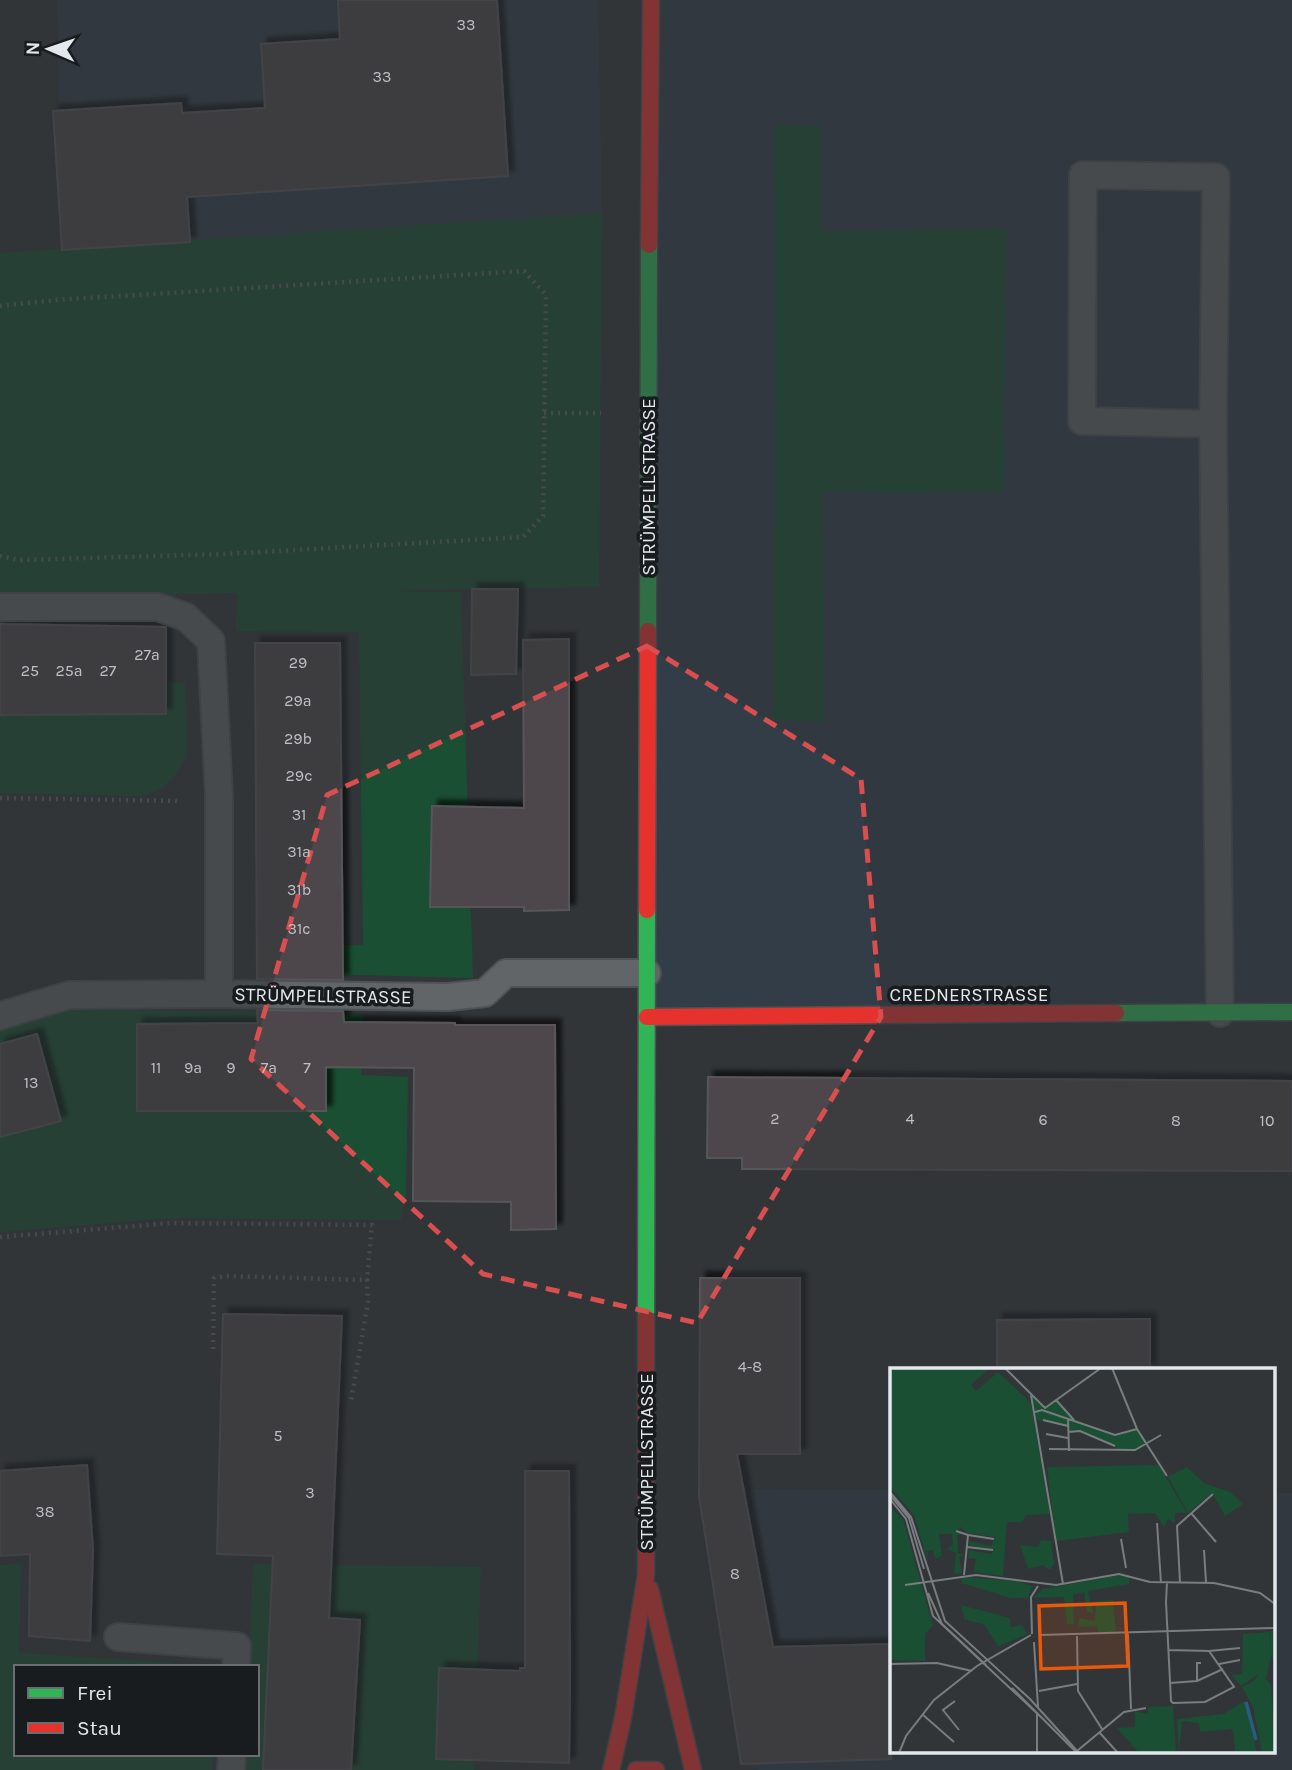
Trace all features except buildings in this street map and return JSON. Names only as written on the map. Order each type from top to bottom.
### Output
[{"type":"street","name":"STRÜMPELLSTRASSE","points":[[611,1770],[623,1718],[646,1574],[651,0]]},
{"type":"street","name":"CREDNERSTRASSE","points":[[647,1017],[1292,1012]]},
{"type":"street","name":"STRÜMPELLSTRASSE","points":[[646,1574],[693,1770]]},
{"type":"street","points":[[636,1770],[656,1770]]},
{"type":"lane","points":[[1213,424],[1082,421],[1083,175],[1216,177],[1213,424],[1220,1013]]},
{"type":"lane","name":"STRÜMPELLSTRASSE","points":[[0,607],[158,607],[186,617],[211,641],[219,802],[219,994],[448,997],[485,993],[506,973],[647,973]]},
{"type":"lane","points":[[0,1016],[69,995],[219,994]]},
{"type":"lane","points":[[118,1637],[237,1646],[236,1665]]},
{"type":"path","points":[[0,306],[55,300],[524,271],[547,295],[543,516],[523,537],[225,554],[20,560],[0,556]]},
{"type":"path","points":[[544,413],[648,413]]},
{"type":"path","points":[[0,798],[219,802]]},
{"type":"path","points":[[0,1237],[172,1223],[372,1225],[367,1280],[368,1302],[351,1401]]},
{"type":"path","points":[[213,1349],[214,1278],[226,1276],[367,1280]]},
{"type":"highlighted area","points":[[647,646],[861,779],[881,1017],[697,1323],[483,1274],[251,1059],[327,795]]},
{"type":"shaded area","points":[[57,0],[598,0],[602,213],[62,250]]},
{"type":"shaded area","points":[[651,0],[1292,0],[1292,1012],[647,1017]]},
{"type":"shaded area","points":[[697,1489],[890,1490],[890,1752],[1274,1752],[1274,1493],[1292,1493],[1292,1770],[760,1770],[741,1764]]},
{"type":"green space","points":[[775,125],[821,126],[822,231],[1007,228],[1004,493],[823,492],[824,722],[773,720]]},
{"type":"green space","points":[[602,213],[599,587],[379,591],[461,592],[473,978],[282,973],[283,946],[363,945],[359,632],[236,631],[237,593],[0,598],[0,253]]},
{"type":"green space","points":[[185,682],[186,757],[177,773],[162,789],[141,796],[0,793],[0,715],[166,714],[166,683]]},
{"type":"green space","points":[[72,1009],[363,1015],[361,1075],[408,1077],[406,1195],[401,1220],[169,1218],[0,1232],[0,1029]]},
{"type":"green space","points":[[21,1564],[19,1653],[204,1665],[14,1665],[14,1756],[213,1756],[212,1770],[0,1770],[0,1565]]},
{"type":"green space","points":[[253,1564],[481,1567],[474,1770],[244,1770],[245,1756],[259,1756],[259,1665],[249,1665]]},
{"type":"traffic: fast","points":[[648,631],[649,245]]},
{"type":"traffic: fast","points":[[646,1318],[647,910]]},
{"type":"traffic: fast","points":[[1116,1013],[1292,1012]]},
{"type":"traffic: jam","points":[[649,245],[651,0]]},
{"type":"traffic: jam","points":[[647,910],[648,631]]},
{"type":"traffic: jam","points":[[647,1017],[1116,1013]]},
{"type":"traffic: jam","points":[[611,1770],[623,1718],[646,1574],[646,1318]]},
{"type":"traffic: jam","points":[[650,1589],[693,1770]]},
{"type":"traffic: jam","points":[[636,1770],[656,1770]]}]
